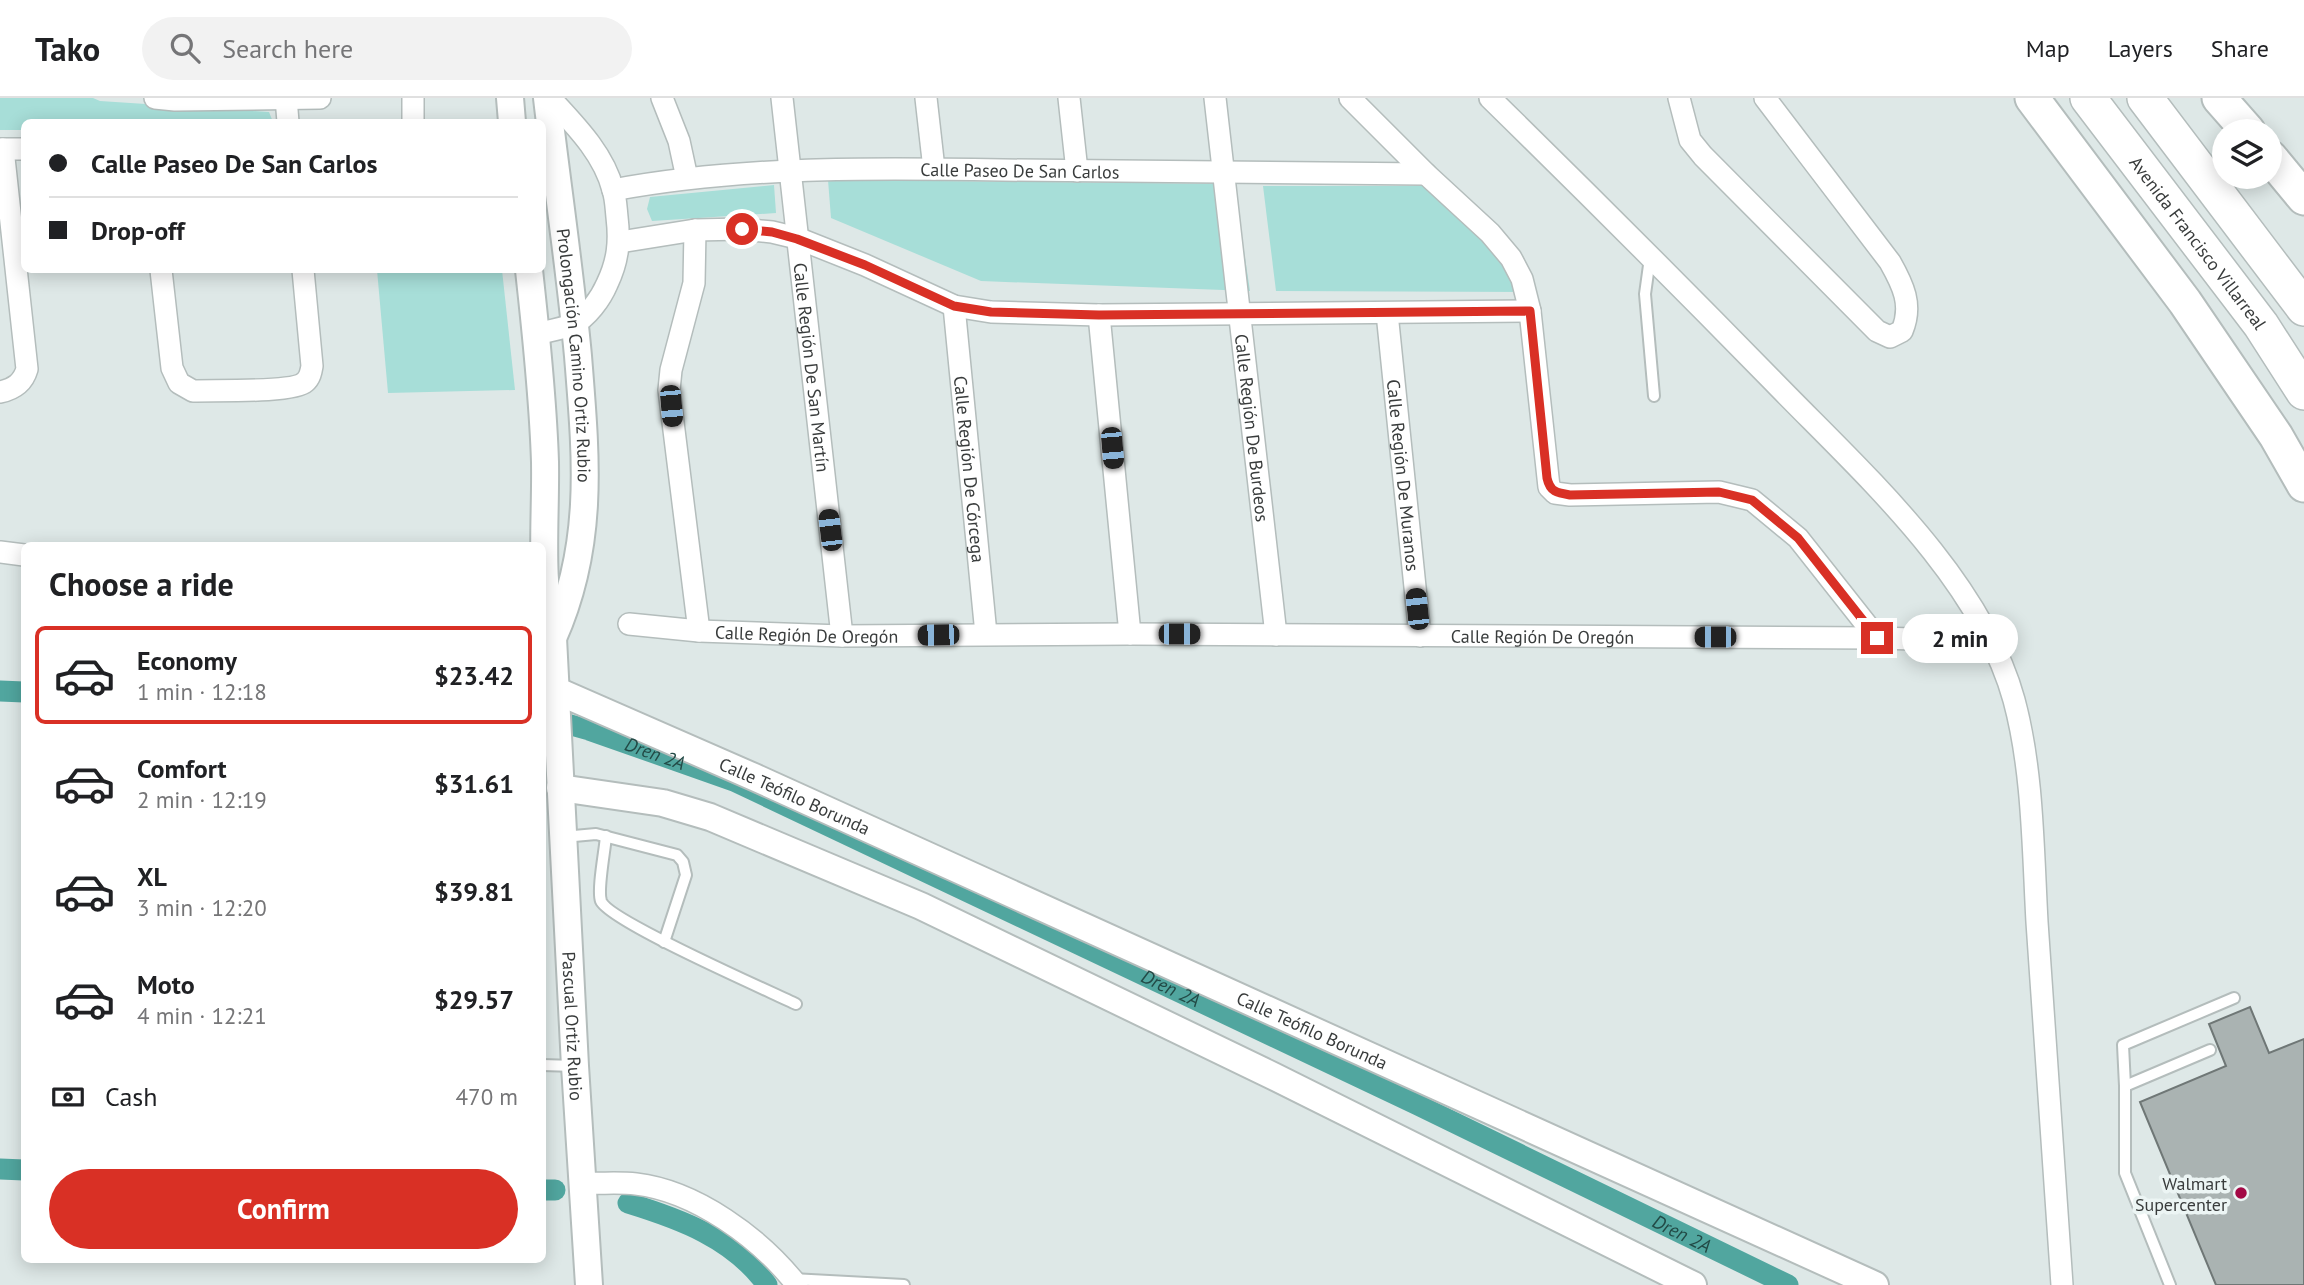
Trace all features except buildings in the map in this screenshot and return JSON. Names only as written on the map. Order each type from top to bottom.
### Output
[{"type":"highway","name":"Avenida Francisco Villarreal","points":[[2088,98],[2261,325],[2304,392]]},
{"type":"highway","points":[[2145,98],[2304,308]]},
{"type":"main road","points":[[2032,98],[2185,302],[2276,436],[2304,485]]},
{"type":"main road","points":[[2219,98],[2237,119]]},
{"type":"main road","points":[[2282,171],[2304,198]]},
{"type":"street","points":[[155,98],[320,98]]},
{"type":"street","points":[[413,98],[413,119]]},
{"type":"street","points":[[510,98],[512,119]]},
{"type":"street","points":[[537,334],[575,324],[591,309],[613,272],[620,242],[613,190],[592,146],[549,98]]},
{"type":"street","name":"Prolongación Camino Ortiz Rubio","points":[[549,98],[547,134],[575,324],[586,494],[578,565],[552,619]]},
{"type":"street","points":[[662,98],[679,141],[687,178]]},
{"type":"street","name":"Calle Región De San Martín","points":[[782,98],[842,636]]},
{"type":"street","points":[[926,98],[934,169]]},
{"type":"street","points":[[1069,98],[1077,171]]},
{"type":"street","name":"Calle Región De Burdeos","points":[[1215,98],[1276,635]]},
{"type":"street","points":[[1350,98],[1490,233],[1511,258],[1522,279],[1530,311],[1549,487],[1555,493],[1570,495],[1719,492],[1752,500],[1798,538],[1877,638]]},
{"type":"street","points":[[1490,98],[1650,255],[1856,466],[1949,571],[1976,612],[2002,667],[2013,699],[2028,791],[2062,1285]]},
{"type":"street","points":[[1679,98],[1690,140],[1703,156],[1878,331],[1890,337],[1902,331],[1908,318],[1907,300],[1890,262],[1765,98]]},
{"type":"street","points":[[286,99],[288,119]]},
{"type":"street","points":[[0,392],[19,384],[27,369],[1,149],[21,149]]},
{"type":"street","name":"Calle Paseo De San Carlos","points":[[613,190],[687,178],[790,172],[934,169],[1426,174]]},
{"type":"street","points":[[620,242],[695,230],[742,229],[772,232],[865,265],[954,306],[991,312],[1099,315],[1530,311]]},
{"type":"street","points":[[695,230],[694,283],[671,369],[669,390],[699,631]]},
{"type":"street","points":[[161,273],[172,368],[179,383],[193,391],[290,388],[306,381],[312,366],[303,273]]},
{"type":"street","name":"Prolongación Camino Ortiz Rubio","points":[[529,273],[537,334],[545,462],[544,542]]},
{"type":"street","name":"Calle Región De Córcega","points":[[954,306],[986,634]]},
{"type":"street","name":"Calle Región De Muranos","points":[[1387,313],[1420,636]]},
{"type":"street","points":[[1099,315],[1130,634]]},
{"type":"street","points":[[0,552],[21,555]]},
{"type":"street","name":"Prolongación Camino Ortiz Rubio","points":[[546,581],[552,619]]},
{"type":"street","name":"Pascual Ortiz Rubio","points":[[552,619],[589,1285]]},
{"type":"street","name":"Calle Región De Oregón","points":[[629,624],[699,631],[842,636],[1130,634],[1950,640]]},
{"type":"street","name":"Calle Teófilo Borunda","points":[[555,702],[754,777],[1875,1285]]},
{"type":"street","points":[[559,778],[709,817],[921,906],[1176,1028],[1693,1285]]},
{"type":"street","points":[[582,1183],[637,1184],[681,1196],[705,1207],[752,1240],[794,1282]]},
{"type":"lane","points":[[1650,255],[1645,294],[1654,396]]},
{"type":"lane","points":[[563,837],[596,834],[677,855],[683,862],[685,875],[664,942]]},
{"type":"lane","points":[[606,836],[600,897],[603,904],[664,942],[796,1004]]},
{"type":"lane","points":[[2170,1285],[2124,1173],[2123,1045],[2234,999]]},
{"type":"lane","points":[[2125,1086],[2210,1051]]},
{"type":"lane","points":[[546,1065],[575,1066]]},
{"type":"lane","points":[[794,1282],[904,1285]]},
{"type":"shaded area","points":[[0,98],[93,98],[100,101],[269,112],[272,119],[21,119],[21,130],[0,130]]},
{"type":"shaded area","points":[[828,180],[1234,184],[1250,291],[981,281],[831,218]]},
{"type":"shaded area","points":[[774,185],[776,213],[652,221],[647,209],[650,197]]},
{"type":"shaded area","points":[[1263,186],[1442,186],[1527,292],[1276,291]]},
{"type":"shaded area","points":[[377,273],[502,273],[515,390],[388,393]]},
{"type":"waterway","name":"Dren 2A","points":[[0,691],[21,692]]},
{"type":"waterway","name":"Dren 2A","points":[[546,718],[589,730],[734,781],[1418,1105],[1788,1285]]},
{"type":"waterway","points":[[0,1169],[21,1170]]},
{"type":"waterway","points":[[546,1190],[555,1190]]},
{"type":"waterway","points":[[628,1203],[704,1232],[738,1255],[767,1285]]},
{"type":"place","name":"Walmart Supercenter","points":[[2241,1193]]},
{"type":"route","points":[[742,229],[772,232],[797,239],[865,265],[954,306],[991,312],[1099,315],[1530,311],[1547,478],[1549,487],[1555,493],[1719,492],[1752,500],[1798,538],[1877,638]]}]
